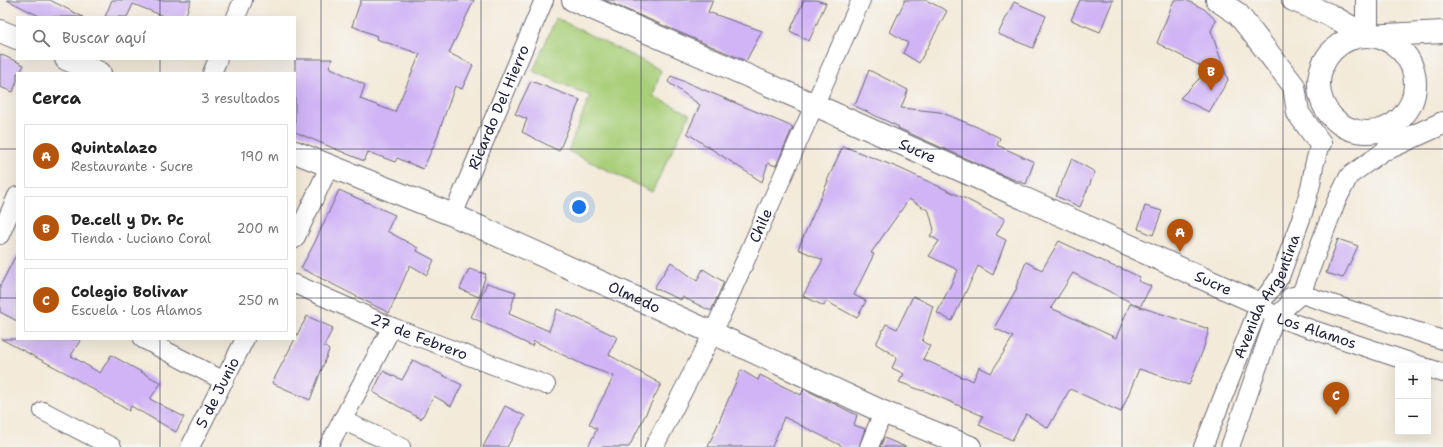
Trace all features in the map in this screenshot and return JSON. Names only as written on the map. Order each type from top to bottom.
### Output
[{"type":"street","points":[[236,16],[243,0]]},
{"type":"street","name":"Ricardo Del Hierro","points":[[453,215],[544,0]]},
{"type":"street","name":"Sucre","points":[[573,0],[815,105],[1267,311]]},
{"type":"street","name":"Chile","points":[[654,447],[713,333],[861,0]]},
{"type":"street","points":[[1217,0],[1238,14],[1264,50],[1294,86],[1298,113],[1320,143]]},
{"type":"street","points":[[1293,0],[1330,15],[1367,36],[1388,41],[1405,55],[1413,69],[1416,85],[1414,96],[1404,115],[1397,123],[1380,131],[1374,133],[1362,133],[1350,130],[1339,124],[1330,116],[1323,105],[1320,95],[1320,73],[1329,54],[1346,40],[1356,37],[1367,36],[1443,32]]},
{"type":"street","points":[[1367,0],[1367,36]]},
{"type":"street","points":[[0,31],[16,38]]},
{"type":"street","points":[[212,72],[218,60]]},
{"type":"street","points":[[70,65],[96,72]]},
{"type":"street","points":[[1388,148],[1443,124]]},
{"type":"street","name":"Avenida Argentina","points":[[1203,447],[1267,311],[1305,206],[1320,143]]},
{"type":"street","name":"Avenida Argentina","points":[[1300,294],[1336,202],[1349,176],[1388,148]]},
{"type":"street","name":"Olmedo","points":[[296,152],[329,167],[453,215],[883,412],[970,447]]},
{"type":"street","points":[[296,237],[329,167]]},
{"type":"street","points":[[0,235],[16,198]]},
{"type":"street","name":"27 de Febrero","points":[[296,284],[392,327],[546,386]]},
{"type":"street","name":"Los Alamos","points":[[1267,311],[1300,294],[1443,340]]},
{"type":"street","name":"Avenida Argentina","points":[[1230,447],[1267,311]]},
{"type":"street","name":"Los Alamos","points":[[1267,311],[1414,363]]},
{"type":"street","points":[[328,447],[392,327]]},
{"type":"street","points":[[145,340],[224,381]]},
{"type":"street","name":"5 de Junio","points":[[190,447],[244,340]]},
{"type":"street","points":[[1431,369],[1443,373]]},
{"type":"street","points":[[43,411],[112,447]]},
{"type":"street","points":[[869,447],[883,412]]},
{"type":"street","points":[[342,420],[400,447]]},
{"type":"green space","points":[[556,18],[661,70],[653,96],[690,114],[652,192],[568,151],[590,96],[533,71]]},
{"type":"building","points":[[7,0],[50,0],[81,16],[39,16]]},
{"type":"building","points":[[112,0],[191,0],[185,16],[163,16],[133,4],[127,16],[105,16]]},
{"type":"building","points":[[361,0],[474,0],[449,53],[473,65],[462,89],[455,86],[435,143],[423,169],[397,158],[395,162],[368,152],[364,161],[296,132],[296,59],[332,59],[329,67],[365,85],[360,99],[395,112],[420,54],[376,39],[377,36],[352,26]]},
{"type":"building","points":[[604,0],[713,0],[708,12],[762,31],[746,61]]},
{"type":"building","points":[[804,0],[816,0],[826,3],[809,41],[790,31]]},
{"type":"building","points":[[905,0],[926,0],[947,11],[919,63],[903,53],[908,43],[890,32]]},
{"type":"building","points":[[1080,0],[1113,0],[1100,32],[1071,20]]},
{"type":"building","points":[[1174,0],[1186,0],[1204,9],[1216,20],[1211,31],[1228,80],[1209,112],[1180,98],[1208,70],[1157,43]]},
{"type":"building","points":[[1014,2],[1046,16],[1033,48],[998,34]]},
{"type":"building","points":[[0,54],[24,65],[20,72],[16,72],[16,84],[13,92],[0,87]]},
{"type":"building","points":[[869,70],[908,90],[901,108],[940,112],[982,129],[1000,138],[997,145],[1034,162],[1026,184],[1007,177],[898,128],[899,127],[853,105],[853,103],[856,103]]},
{"type":"building","points":[[671,76],[793,127],[776,166],[768,163],[762,182],[687,133],[700,105],[668,82]]},
{"type":"building","points":[[531,81],[580,100],[559,151],[522,132],[527,119],[515,114]]},
{"type":"building","points":[[843,146],[899,168],[1005,219],[996,235],[1006,240],[993,275],[978,266],[952,321],[937,313],[958,270],[929,256],[939,241],[930,236],[934,230],[929,211],[909,199],[871,253],[874,254],[854,295],[866,301],[857,318],[826,301],[824,306],[803,296],[823,260],[798,249]]},
{"type":"building","points":[[1072,159],[1095,172],[1080,207],[1056,196]]},
{"type":"building","points":[[339,190],[395,215],[387,231],[418,248],[417,251],[434,260],[427,275],[410,265],[389,313],[301,268]]},
{"type":"building","points":[[1145,206],[1162,211],[1153,235],[1138,229]]},
{"type":"building","points":[[1338,239],[1358,246],[1343,278],[1326,273]]},
{"type":"building","points":[[1059,241],[1140,277],[1138,281],[1151,286],[1140,307],[1209,329],[1203,350],[1189,385],[1139,369],[1121,412],[1070,389],[1048,428],[1026,414],[1012,440],[979,425],[983,416],[923,390],[899,382],[904,374],[892,368],[897,357],[876,344],[886,324],[897,329],[913,296],[933,306],[922,341],[930,346],[923,359],[973,381],[979,367],[991,373],[1013,337],[994,328],[1017,288],[1016,287],[1026,262],[1042,270]],"holes":[[[1073,273],[1140,307],[1130,304],[1116,338],[1051,308]]]},
{"type":"building","points":[[16,255],[16,320],[0,312],[0,286]]},
{"type":"building","points":[[671,262],[697,281],[703,269],[724,282],[711,311],[682,297],[681,300],[654,288]]},
{"type":"building","points":[[469,269],[486,274],[479,297],[460,289]]},
{"type":"building","points":[[487,283],[516,292],[509,314],[549,331],[557,309],[617,337],[609,355],[661,384],[629,447],[588,447],[597,429],[589,424],[614,376],[586,366],[534,341],[532,346],[471,317]]},
{"type":"building","points":[[307,316],[333,328],[324,346],[329,350],[310,400],[272,383],[294,340],[296,340],[296,337]]},
{"type":"building","points":[[1,339],[80,340],[71,356],[100,373],[111,355],[161,383],[150,399],[184,417],[176,432],[131,406],[129,411],[66,373]]},
{"type":"building","points":[[413,360],[462,385],[451,406],[434,396],[421,419],[373,392],[383,371],[402,380]]},
{"type":"building","points":[[741,370],[758,380],[760,375],[801,395],[804,389],[857,415],[854,425],[865,429],[859,447],[844,447],[784,417],[772,447],[708,447]]},
{"type":"building","points":[[505,406],[525,416],[507,447],[483,447]]},
{"type":"building","points":[[884,438],[906,447],[880,447]]},
{"type":"place","name":"De.cell y Dr. Pc","points":[[1211,91]]},
{"type":"place","name":"Quintalazo","points":[[1180,252]]},
{"type":"place","name":"Colegio Bolivar","points":[[1336,415]]}]
